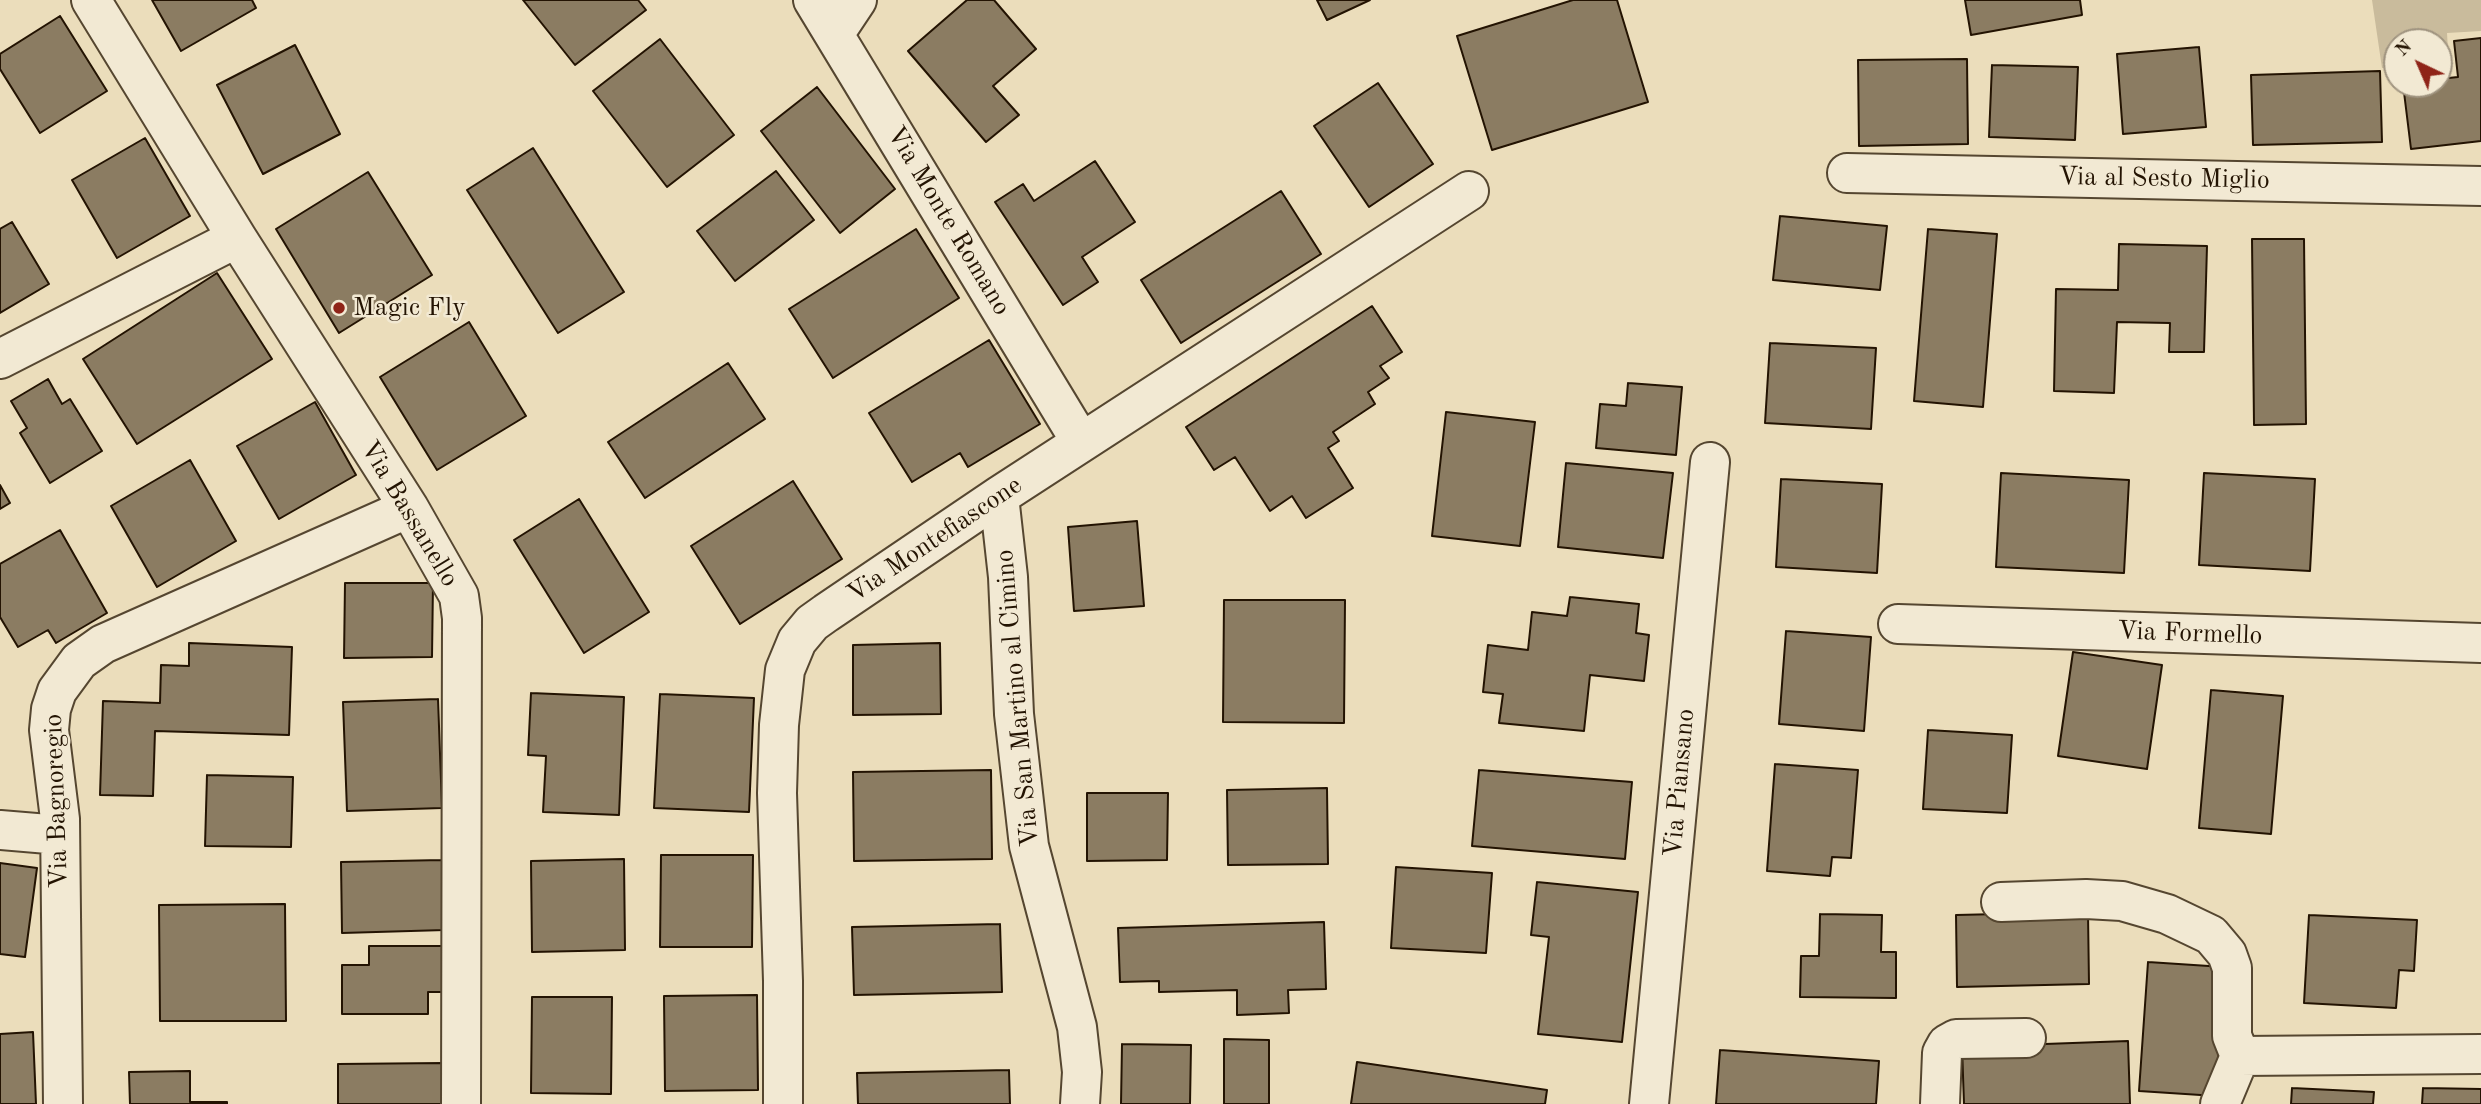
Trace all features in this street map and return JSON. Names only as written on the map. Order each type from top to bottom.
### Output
[{"type":"street","name":"Via Bassanello","points":[[91,0],[237,238],[409,508],[456,590],[462,618],[461,1104]]},
{"type":"street","name":"Via Monte Romano","points":[[813,0],[1081,442]]},
{"type":"street","points":[[835,33],[857,0]]},
{"type":"street","name":"Via al Sesto Miglio","points":[[1847,173],[2481,186]]},
{"type":"street","name":"Via Montefiascone","points":[[783,1104],[783,981],[777,793],[779,725],[787,663],[797,641],[820,618],[999,496],[1469,191]]},
{"type":"street","points":[[0,359],[237,238]]},
{"type":"street","name":"Via Piansano","points":[[1650,1104],[1710,462]]},
{"type":"street","name":"Via San Martino al Cimino","points":[[999,496],[1008,577],[1014,713],[1029,846],[1082,1051],[1080,1104]]},
{"type":"street","name":"Via Bagnoregio","points":[[63,1104],[60,835],[49,730],[51,709],[57,691],[79,661],[122,634],[409,508]]},
{"type":"street","name":"Via Formello","points":[[1898,624],[2481,643]]},
{"type":"street","points":[[0,830],[60,835]]},
{"type":"street","points":[[2001,902],[2087,899],[2122,901],[2167,914],[2211,934],[2228,954],[2232,968],[2232,1036],[2240,1056],[2220,1104]]},
{"type":"street","points":[[1940,1104],[1942,1053],[1947,1044],[1956,1039],[2026,1038]]},
{"type":"street","points":[[2240,1056],[2481,1054]]},
{"type":"shaded area","points":[[2372,0],[2481,0],[2481,31],[2453,33],[2453,28],[2383,28],[2382,68]]},
{"type":"building","points":[[152,0],[252,0],[256,8],[181,51]]},
{"type":"building","points":[[523,0],[638,0],[646,10],[575,65]]},
{"type":"building","points":[[967,0],[994,0],[1036,49],[993,86],[1019,115],[986,142],[908,51]]},
{"type":"building","points":[[1317,0],[1370,0],[1327,20]]},
{"type":"building","points":[[1573,0],[1617,0],[1648,102],[1492,150],[1457,36]]},
{"type":"building","points":[[1965,0],[2080,0],[2082,15],[1971,35]]},
{"type":"building","points":[[60,16],[107,91],[40,133],[0,69],[0,54]]},
{"type":"building","points":[[2481,38],[2481,141],[2411,149],[2405,98],[2453,98],[2453,78],[2458,77],[2454,41]]},
{"type":"building","points":[[660,39],[734,135],[667,187],[593,91]]},
{"type":"building","points":[[295,45],[340,134],[263,174],[217,85]]},
{"type":"building","points":[[2199,47],[2206,127],[2123,134],[2117,54]]},
{"type":"building","points":[[1967,59],[1968,144],[1859,146],[1858,60]]},
{"type":"building","points":[[1992,65],[2078,67],[2075,140],[1989,137]]},
{"type":"building","points":[[2380,71],[2382,142],[2253,145],[2251,75]]},
{"type":"building","points":[[1378,83],[1433,164],[1369,207],[1314,126]]},
{"type":"building","points":[[817,87],[895,189],[840,233],[761,131]]},
{"type":"building","points":[[145,138],[190,216],[117,258],[72,180]]},
{"type":"building","points":[[533,148],[624,292],[558,333],[467,190]]},
{"type":"building","points":[[1095,161],[1135,222],[1082,257],[1098,282],[1063,305],[995,202],[1023,184],[1034,201]]},
{"type":"building","points":[[776,171],[814,220],[735,281],[697,231]]},
{"type":"building","points":[[368,172],[432,275],[339,333],[276,229]]},
{"type":"building","points":[[1281,191],[1321,254],[1181,343],[1141,280]]},
{"type":"building","points":[[1780,216],[1887,226],[1880,290],[1773,280]]},
{"type":"building","points":[[12,222],[49,284],[0,313],[0,229]]},
{"type":"building","points":[[916,229],[959,298],[833,378],[789,309]]},
{"type":"building","points":[[1928,229],[1997,234],[1983,407],[1914,401]]},
{"type":"building","points":[[2252,239],[2304,239],[2306,424],[2254,425]]},
{"type":"building","points":[[2119,244],[2207,246],[2204,352],[2169,352],[2170,323],[2117,322],[2114,393],[2054,391],[2056,289],[2118,290]]},
{"type":"building","points":[[217,273],[272,359],[137,444],[83,359]]},
{"type":"building","points":[[1372,306],[1402,352],[1380,366],[1389,378],[1368,392],[1375,404],[1333,432],[1339,441],[1328,448],[1353,488],[1306,518],[1292,496],[1270,511],[1235,457],[1214,470],[1186,427]]},
{"type":"building","points":[[469,322],[526,416],[437,470],[380,377]]},
{"type":"building","points":[[989,340],[1040,424],[968,467],[960,453],[912,482],[869,413]]},
{"type":"building","points":[[1770,343],[1876,348],[1871,429],[1765,423]]},
{"type":"building","points":[[728,363],[765,419],[645,498],[608,442]]},
{"type":"building","points":[[48,379],[62,404],[70,399],[102,451],[50,483],[20,433],[27,428],[11,401]]},
{"type":"building","points":[[1628,383],[1682,387],[1676,455],[1596,448],[1600,404],[1626,406]]},
{"type":"building","points":[[315,402],[356,475],[279,519],[237,446]]},
{"type":"building","points":[[1446,412],[1535,422],[1520,546],[1432,536]]},
{"type":"building","points":[[190,460],[236,541],[157,587],[111,506]]},
{"type":"building","points":[[1566,463],[1673,473],[1663,558],[1558,547]]},
{"type":"building","points":[[2001,473],[2129,480],[2124,573],[1996,567]]},
{"type":"building","points":[[2204,473],[2315,479],[2310,571],[2199,565]]},
{"type":"building","points":[[1781,479],[1882,484],[1877,573],[1776,567]]},
{"type":"building","points":[[793,481],[842,559],[740,624],[691,546]]},
{"type":"building","points":[[0,485],[10,503],[0,509]]},
{"type":"building","points":[[579,499],[649,612],[584,653],[514,540]]},
{"type":"building","points":[[1137,521],[1144,606],[1074,611],[1068,527]]},
{"type":"building","points":[[60,530],[107,613],[56,643],[48,630],[18,647],[0,617],[0,564]]},
{"type":"building","points":[[345,583],[433,583],[432,657],[344,658]]},
{"type":"building","points":[[1570,597],[1639,604],[1636,633],[1649,635],[1644,681],[1590,675],[1584,731],[1499,723],[1503,694],[1483,692],[1488,645],[1528,650],[1532,612],[1567,616]]},
{"type":"building","points":[[1224,600],[1345,600],[1344,723],[1223,722]]},
{"type":"building","points":[[1786,631],[1871,637],[1864,731],[1779,724]]},
{"type":"building","points":[[189,643],[292,647],[289,735],[155,731],[153,796],[100,795],[103,701],[160,703],[161,665],[189,666]]},
{"type":"building","points":[[940,643],[941,714],[853,715],[853,645]]},
{"type":"building","points":[[2073,652],[2162,665],[2147,769],[2058,756]]},
{"type":"building","points":[[2211,690],[2283,696],[2271,834],[2199,828]]},
{"type":"building","points":[[531,693],[624,697],[619,815],[543,812],[546,756],[528,755]]},
{"type":"building","points":[[660,694],[754,698],[749,812],[654,808]]},
{"type":"building","points":[[438,699],[442,808],[347,811],[343,702]]},
{"type":"building","points":[[1928,730],[2012,735],[2007,813],[1923,809]]},
{"type":"building","points":[[1775,764],[1858,770],[1851,858],[1832,857],[1830,876],[1767,871]]},
{"type":"building","points":[[991,770],[992,859],[854,861],[853,772]]},
{"type":"building","points":[[1479,770],[1632,782],[1625,859],[1472,846]]},
{"type":"building","points":[[207,775],[293,777],[291,847],[205,846]]},
{"type":"building","points":[[1327,788],[1328,864],[1228,865],[1227,790]]},
{"type":"building","points":[[1087,793],[1168,793],[1167,860],[1087,861]]},
{"type":"building","points":[[661,855],[753,855],[752,947],[660,947]]},
{"type":"building","points":[[624,859],[625,950],[532,952],[531,861]]},
{"type":"building","points":[[443,860],[445,930],[342,933],[341,862]]},
{"type":"building","points":[[0,863],[37,868],[25,957],[0,954]]},
{"type":"building","points":[[1396,867],[1492,873],[1486,953],[1391,948]]},
{"type":"building","points":[[1537,882],[1638,892],[1622,1042],[1538,1034],[1549,937],[1531,935]]},
{"type":"building","points":[[285,904],[286,1021],[160,1021],[159,905]]},
{"type":"building","points":[[2088,912],[2089,984],[1957,987],[1956,915]]},
{"type":"building","points":[[1820,914],[1882,915],[1881,952],[1896,952],[1896,998],[1800,997],[1801,956],[1819,956]]},
{"type":"building","points":[[2309,915],[2417,920],[2414,971],[2399,970],[2396,1008],[2304,1003]]},
{"type":"building","points":[[1324,922],[1326,989],[1288,990],[1289,1013],[1237,1015],[1237,990],[1159,992],[1159,981],[1120,982],[1118,928]]},
{"type":"building","points":[[1000,924],[1002,992],[854,995],[852,927]]},
{"type":"building","points":[[369,946],[446,946],[446,992],[428,992],[428,1014],[342,1014],[342,965],[369,965]]},
{"type":"building","points":[[2148,962],[2224,967],[2216,1096],[2139,1091]]},
{"type":"building","points":[[757,995],[758,1090],[665,1091],[664,996]]},
{"type":"building","points":[[532,997],[612,997],[611,1094],[531,1093]]},
{"type":"building","points":[[33,1032],[36,1104],[0,1104],[0,1034]]},
{"type":"building","points":[[1224,1039],[1269,1040],[1269,1104],[1224,1104]]},
{"type":"building","points":[[2128,1041],[2130,1104],[1964,1104],[1962,1047]]},
{"type":"building","points":[[1122,1044],[1191,1045],[1190,1104],[1121,1104]]},
{"type":"building","points":[[1720,1050],[1879,1061],[1876,1104],[1716,1104]]},
{"type":"building","points":[[1357,1062],[1547,1090],[1545,1104],[1351,1104]]},
{"type":"building","points":[[444,1063],[444,1104],[338,1104],[338,1064]]},
{"type":"building","points":[[1009,1070],[1010,1104],[858,1104],[857,1073]]},
{"type":"building","points":[[190,1071],[190,1102],[227,1104],[130,1104],[129,1072]]},
{"type":"building","points":[[2292,1088],[2374,1092],[2373,1104],[2291,1104]]},
{"type":"building","points":[[2423,1088],[2481,1089],[2481,1104],[2422,1104]]},
{"type":"place","name":"Magic Fly","points":[[339,308]]}]
